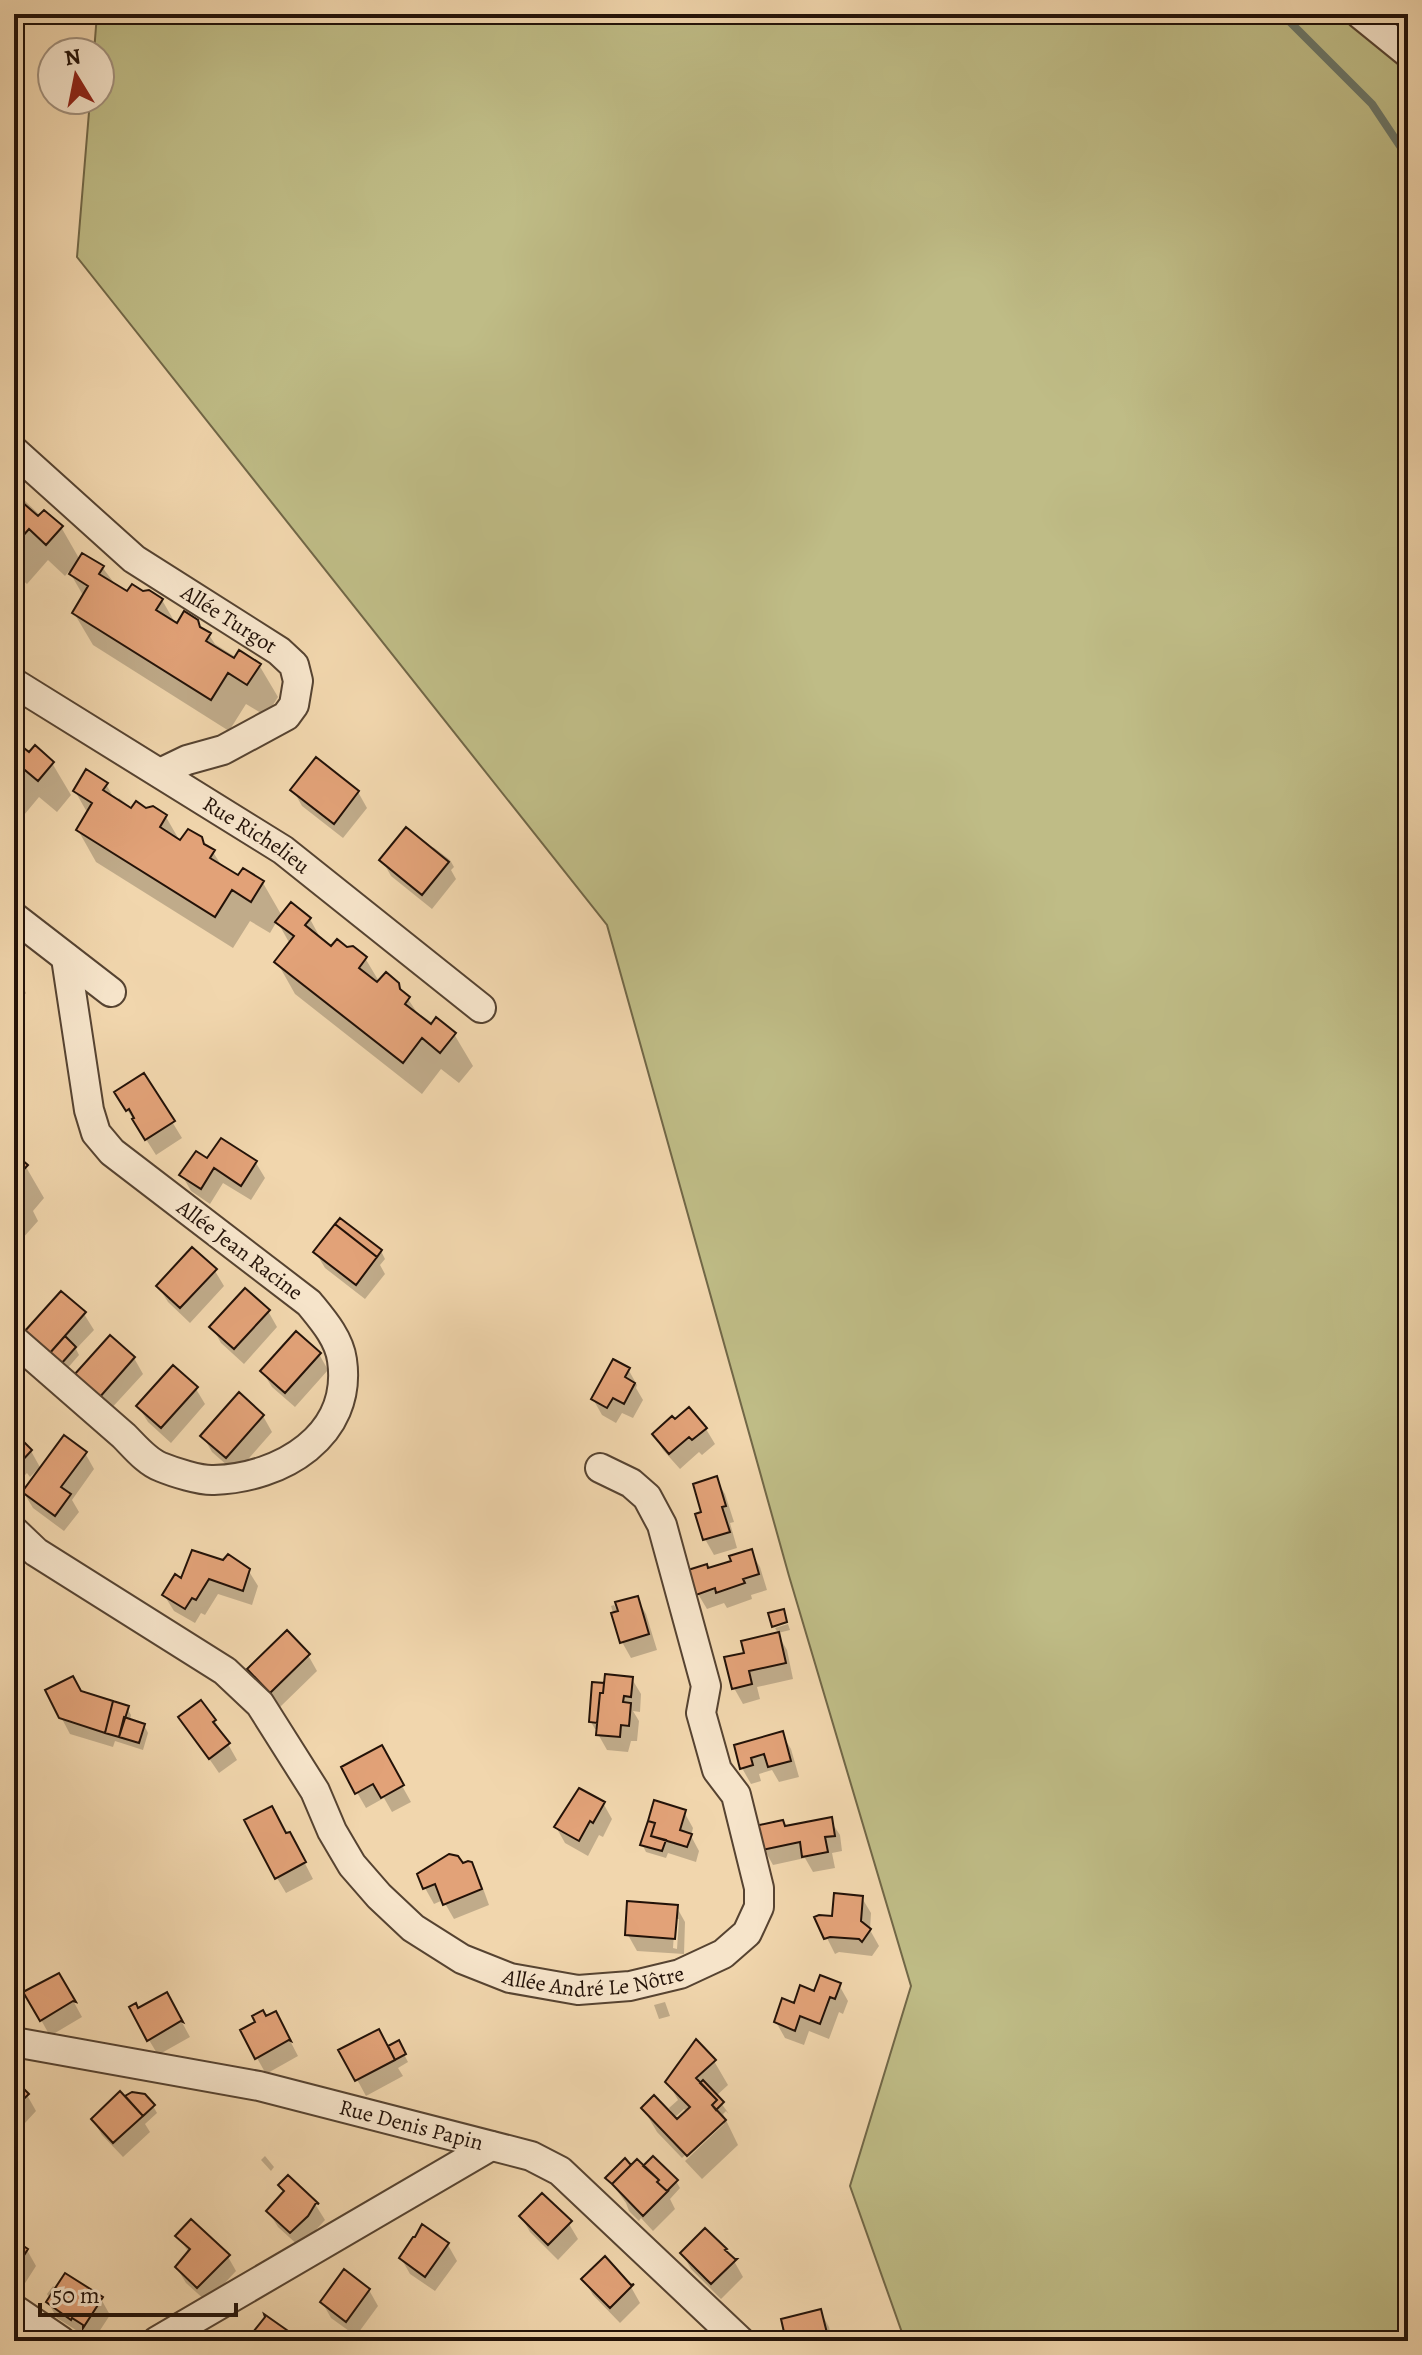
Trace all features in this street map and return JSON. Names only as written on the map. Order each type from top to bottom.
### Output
[{"type":"street","points":[[1360,14],[1408,53]]},
{"type":"street","name":"Allée Turgot","points":[[14,451],[134,559],[279,651],[294,665],[298,692],[286,716],[223,750],[187,760],[160,773]]},
{"type":"street","name":"Rue Richelieu","points":[[14,683],[283,850],[481,1008]]},
{"type":"street","points":[[14,917],[111,992]]},
{"type":"street","name":"Allée Jean Racine","points":[[14,1340],[158,1466],[211,1481],[260,1473],[294,1458],[317,1441],[335,1416],[342,1393],[342,1358],[330,1329],[309,1303],[112,1152],[96,1133],[89,1110],[66,958]]},
{"type":"street","name":"Allée André Le Nôtre","points":[[14,1531],[36,1552],[225,1671],[260,1704],[315,1791],[332,1831],[352,1865],[413,1928],[462,1959],[510,1978],[578,1990],[630,1986],[680,1974],[723,1954],[747,1933],[759,1907],[759,1888],[736,1795],[717,1770],[701,1713],[706,1686],[662,1525],[647,1497],[631,1483],[600,1468]]},
{"type":"street","name":"Rue Denis Papin","points":[[14,2042],[259,2086],[531,2156],[560,2171],[740,2341]]},
{"type":"street","points":[[157,2341],[491,2146]]},
{"type":"street","points":[[14,2309],[61,2341]]},
{"type":"shaded area","points":[[97,14],[1408,14],[1408,2341],[905,2341],[850,2186],[911,1986],[789,1576],[607,925],[77,257],[89,116],[116,116],[116,36],[95,36]]},
{"type":"building","points":[[14,495],[38,516],[44,510],[63,526],[46,545],[29,529],[14,546]]},
{"type":"building","points":[[82,553],[104,566],[99,574],[127,591],[132,584],[163,599],[156,610],[177,623],[184,611],[211,633],[206,641],[234,658],[239,650],[261,664],[247,685],[228,673],[211,700],[72,613],[88,586],[69,574]]},
{"type":"building","points":[[14,740],[29,752],[35,745],[54,762],[38,781],[20,766],[14,773]]},
{"type":"building","points":[[316,757],[359,791],[334,824],[290,790]]},
{"type":"building","points":[[86,769],[108,783],[103,790],[131,808],[136,801],[146,808],[153,806],[167,815],[160,827],[180,840],[188,829],[215,850],[210,858],[238,875],[243,868],[264,881],[251,902],[232,890],[215,917],[76,830],[92,803],[73,791]]},
{"type":"building","points":[[406,827],[449,862],[422,895],[379,860]]},
{"type":"building","points":[[291,902],[311,918],[305,925],[331,946],[337,939],[347,947],[353,946],[367,957],[359,968],[377,982],[386,972],[410,997],[405,1004],[431,1024],[436,1017],[456,1033],[440,1053],[422,1038],[403,1063],[274,962],[294,936],[275,922]]},
{"type":"building","points":[[144,1073],[175,1121],[145,1140],[129,1109],[126,1111],[114,1092]]},
{"type":"building","points":[[221,1138],[257,1161],[241,1186],[214,1168],[201,1189],[179,1175],[196,1151],[207,1158]]},
{"type":"building","points":[[14,1153],[28,1165],[14,1180]]},
{"type":"building","points":[[340,1218],[382,1250],[377,1257],[335,1224]]},
{"type":"building","points":[[335,1224],[377,1257],[356,1285],[313,1252]]},
{"type":"building","points":[[192,1247],[217,1269],[180,1308],[156,1286]]},
{"type":"building","points":[[245,1288],[270,1310],[234,1349],[209,1327]]},
{"type":"building","points":[[61,1291],[86,1312],[49,1354],[24,1332]]},
{"type":"building","points":[[296,1331],[321,1353],[285,1393],[260,1371]]},
{"type":"building","points":[[110,1335],[135,1357],[99,1398],[74,1375]]},
{"type":"building","points":[[65,1336],[76,1347],[61,1364],[49,1354]]},
{"type":"building","points":[[613,1359],[630,1368],[625,1377],[635,1383],[624,1404],[613,1398],[607,1408],[591,1399]]},
{"type":"building","points":[[173,1365],[198,1387],[161,1428],[136,1406]]},
{"type":"building","points":[[239,1392],[264,1415],[226,1458],[200,1436]]},
{"type":"building","points":[[689,1407],[707,1428],[692,1440],[689,1437],[669,1454],[652,1434],[672,1416],[675,1419]]},
{"type":"building","points":[[14,1432],[32,1450],[20,1463],[14,1456]]},
{"type":"building","points":[[64,1435],[87,1452],[61,1487],[71,1494],[55,1516],[22,1492]]},
{"type":"building","points":[[717,1476],[730,1532],[703,1540],[695,1514],[701,1512],[693,1484]]},
{"type":"building","points":[[752,1549],[759,1574],[743,1579],[745,1583],[716,1593],[715,1588],[696,1595],[688,1570],[731,1561],[729,1556]]},
{"type":"building","points":[[192,1550],[223,1560],[228,1554],[250,1569],[243,1591],[209,1579],[196,1600],[192,1598],[185,1609],[162,1595],[175,1574],[181,1578]]},
{"type":"building","points":[[638,1596],[649,1634],[620,1643],[611,1613],[618,1611],[615,1602]]},
{"type":"building","points":[[784,1609],[787,1622],[772,1627],[768,1613]]},
{"type":"building","points":[[287,1630],[310,1654],[270,1693],[247,1669]]},
{"type":"building","points":[[779,1632],[786,1663],[749,1671],[752,1684],[732,1689],[724,1657],[744,1653],[741,1641]]},
{"type":"building","points":[[605,1674],[633,1677],[631,1697],[624,1696],[623,1702],[631,1703],[629,1726],[621,1725],[620,1737],[596,1735]]},
{"type":"building","points":[[73,1676],[81,1691],[113,1701],[105,1733],[59,1718],[45,1690]]},
{"type":"building","points":[[592,1682],[604,1683],[597,1723],[589,1722]]},
{"type":"building","points":[[201,1700],[230,1743],[209,1759],[178,1717]]},
{"type":"building","points":[[113,1701],[129,1706],[119,1737],[105,1733]]},
{"type":"building","points":[[124,1717],[145,1724],[139,1743],[119,1737]]},
{"type":"building","points":[[783,1731],[791,1761],[768,1767],[764,1754],[751,1758],[753,1765],[740,1769],[734,1745]]},
{"type":"building","points":[[382,1745],[404,1785],[381,1798],[373,1784],[355,1794],[341,1767]]},
{"type":"building","points":[[579,1788],[605,1802],[579,1841],[554,1827]]},
{"type":"building","points":[[654,1800],[686,1810],[680,1830],[692,1834],[687,1847],[651,1836],[655,1823],[648,1821]]},
{"type":"building","points":[[272,1806],[306,1862],[275,1879],[244,1820]]},
{"type":"building","points":[[832,1817],[835,1836],[825,1837],[828,1852],[802,1857],[800,1842],[762,1850],[755,1826],[783,1820],[785,1826]]},
{"type":"building","points":[[648,1821],[655,1823],[651,1836],[666,1840],[662,1851],[640,1845]]},
{"type":"building","points":[[449,1854],[458,1856],[463,1863],[472,1862],[482,1889],[443,1905],[435,1884],[423,1889],[417,1874]]},
{"type":"building","points":[[834,1893],[863,1896],[861,1921],[871,1929],[862,1942],[859,1939],[824,1939],[814,1917],[832,1916]]},
{"type":"building","points":[[627,1901],[678,1905],[675,1939],[625,1935]]},
{"type":"building","points":[[59,1973],[76,2002],[40,2021],[23,1992]]},
{"type":"building","points":[[820,1975],[841,1983],[835,1999],[830,1997],[820,2024],[800,2016],[795,2031],[774,2022],[782,1998],[794,2003],[800,1985],[814,1991]]},
{"type":"building","points":[[167,1992],[183,2022],[147,2041],[129,2007],[136,2003],[138,2008]]},
{"type":"building","points":[[263,2010],[266,2016],[276,2011],[291,2041],[255,2059],[240,2030],[255,2022],[252,2016]]},
{"type":"building","points":[[379,2029],[395,2060],[355,2081],[338,2050]]},
{"type":"building","points":[[696,2039],[716,2060],[696,2078],[717,2100],[712,2105],[726,2120],[687,2156],[641,2108],[654,2095],[677,2119],[690,2107],[665,2082]]},
{"type":"building","points":[[399,2040],[406,2054],[395,2060],[388,2046]]},
{"type":"building","points":[[14,2079],[29,2094],[14,2108]]},
{"type":"building","points":[[703,2080],[724,2102],[716,2110],[712,2105],[717,2100],[700,2083]]},
{"type":"building","points":[[120,2091],[143,2116],[113,2143],[91,2119]]},
{"type":"building","points":[[132,2092],[145,2094],[155,2105],[143,2116],[125,2096]]},
{"type":"building","points":[[653,2156],[678,2180],[667,2191],[643,2166]]},
{"type":"building","points":[[625,2158],[631,2165],[612,2184],[605,2178]]},
{"type":"building","points":[[637,2159],[659,2180],[657,2182],[669,2190],[643,2216],[612,2184]]},
{"type":"building","points":[[288,2175],[319,2204],[316,2203],[308,2216],[290,2233],[266,2211],[284,2191],[278,2185]]},
{"type":"building","points":[[542,2193],[572,2221],[548,2245],[519,2216]]},
{"type":"building","points":[[191,2219],[230,2255],[197,2288],[175,2267],[190,2249],[175,2236]]},
{"type":"building","points":[[422,2224],[449,2243],[425,2277],[399,2258]]},
{"type":"building","points":[[705,2228],[737,2259],[711,2284],[680,2253]]},
{"type":"building","points":[[14,2240],[28,2249],[14,2271]]},
{"type":"building","points":[[605,2256],[631,2285],[634,2284],[610,2308],[581,2279]]},
{"type":"building","points":[[344,2269],[370,2289],[346,2322],[320,2302]]},
{"type":"building","points":[[65,2273],[103,2297],[83,2328],[83,2325],[46,2302]]},
{"type":"building","points":[[821,2309],[829,2341],[786,2341],[781,2319]]},
{"type":"building","points":[[264,2314],[291,2333],[286,2341],[246,2341],[265,2317]]},
{"type":"waterway","points":[[1282,14],[1372,104],[1408,158]]}]
